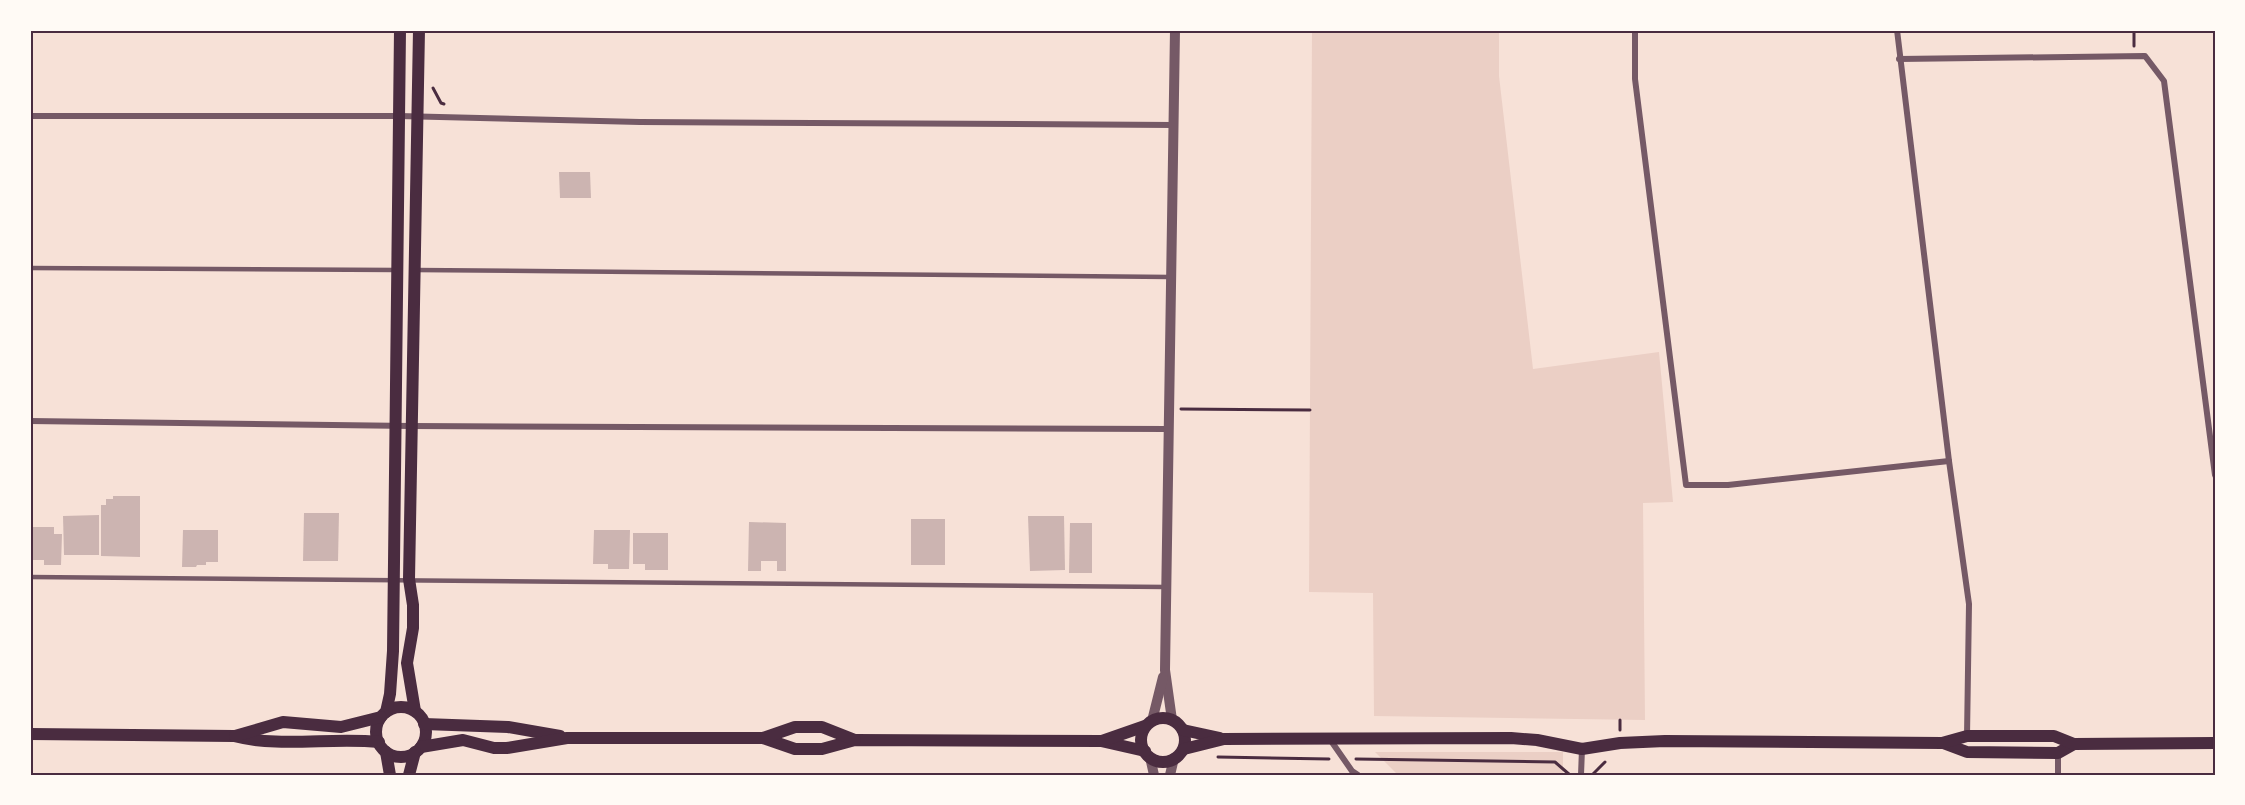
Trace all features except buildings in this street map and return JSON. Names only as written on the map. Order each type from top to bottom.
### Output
[{"type":"main road","points":[[390,775],[376,729],[384,714],[392,679],[400,30]]},
{"type":"main road","points":[[409,775],[426,731],[415,711],[407,663],[413,628],[413,605],[409,579],[419,30]]},
{"type":"main road","points":[[234,736],[283,722],[341,727],[401,707],[415,711]]},
{"type":"main road","points":[[1101,741],[1164,718],[1172,720],[1183,730],[1224,739]]},
{"type":"main road","points":[[424,724],[508,728],[567,738]]},
{"type":"main road","points":[[1148,754],[1142,740],[1149,724]]},
{"type":"main road","points":[[30,734],[234,736],[261,741],[362,740],[400,757],[418,749],[464,740],[494,748],[507,748],[567,738],[763,738],[795,727],[822,727],[855,740]]},
{"type":"main road","points":[[1183,730],[1184,749]]},
{"type":"main road","points":[[763,738],[795,749],[822,749],[855,740],[1101,741],[1148,754],[1164,761],[1174,759],[1184,749],[1224,739],[1329,737],[1510,738],[1537,740],[1582,749],[1620,743],[1665,741],[1942,743],[1967,736],[2054,736],[2074,744],[2215,742]]},
{"type":"main road","points":[[1942,743],[1967,752],[2058,753],[2074,744]]},
{"type":"street","points":[[1172,720],[1165,670],[1167,409],[1175,125],[1175,30]]},
{"type":"street","points":[[1635,30],[1635,79],[1686,485],[1728,485],[1949,461]]},
{"type":"street","points":[[1897,30],[1949,461],[1969,604],[1967,736]]},
{"type":"street","points":[[1899,59],[2145,56],[2164,81],[2215,475]]},
{"type":"street","points":[[30,116],[399,116],[652,122],[1175,125]]},
{"type":"street","points":[[30,421],[411,426],[1167,429]]},
{"type":"street","points":[[1149,724],[1165,670]]},
{"type":"street","points":[[1329,737],[1352,771],[1358,775]]},
{"type":"street","points":[[1581,775],[1582,749]]},
{"type":"street","points":[[2058,753],[2058,775]]},
{"type":"street","points":[[1148,754],[1154,775]]},
{"type":"street","points":[[1170,775],[1174,759]]},
{"type":"lane","points":[[30,268],[397,270]]},
{"type":"lane","points":[[414,270],[1171,277]]},
{"type":"lane","points":[[30,577],[1167,587]]},
{"type":"path","points":[[430,82],[441,103],[450,107]]},
{"type":"path","points":[[1167,409],[1310,410]]},
{"type":"path","points":[[1218,757],[1555,762],[1570,775]]},
{"type":"shaded area","points":[[1312,30],[1499,30],[1499,76],[1533,369],[1659,352],[1673,502],[1643,503],[1645,720],[1374,716],[1373,593],[1309,592]]},
{"type":"shaded area","points":[[1375,752],[1563,752],[1563,775],[1398,775]]}]
